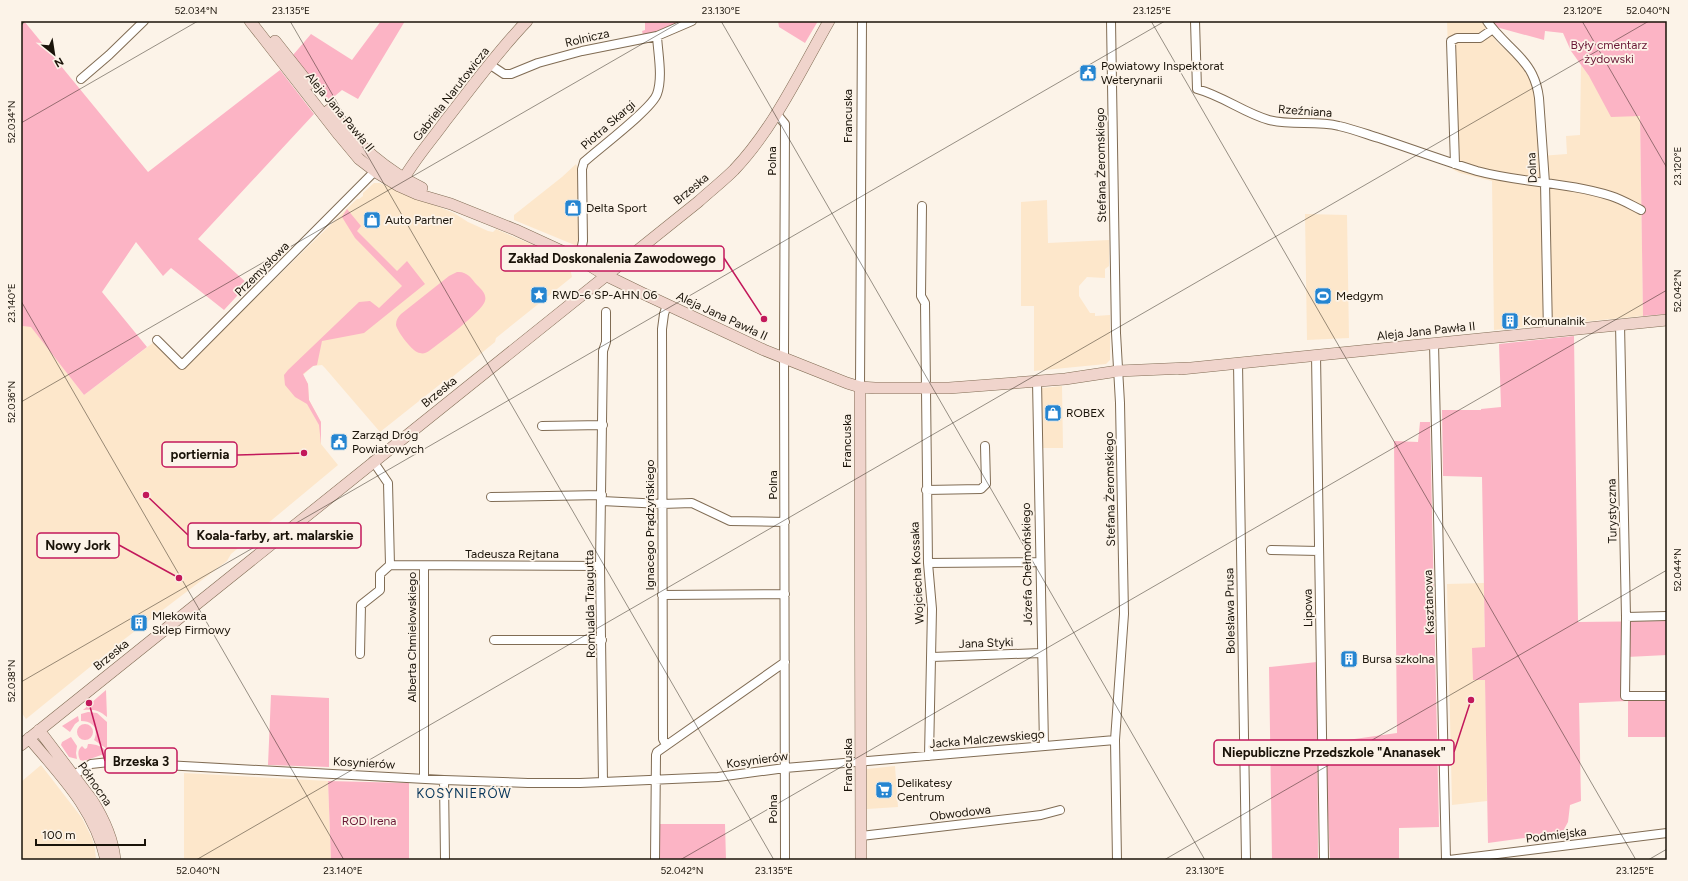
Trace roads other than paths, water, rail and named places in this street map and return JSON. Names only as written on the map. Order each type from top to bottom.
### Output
[{"type":"street","points":[[81,79],[109,55],[144,21]]},
{"type":"street","name":"Aleja Jana Pawła II","points":[[250,21],[337,120],[382,168],[401,182],[516,230],[579,259],[605,275],[784,359],[860,387],[925,389],[1065,379],[1667,320]]},
{"type":"street","name":"Aleja Jana Pawła II","points":[[259,21],[286,61]]},
{"type":"street","name":"Gabriela Narutowicza","points":[[401,182],[489,64],[527,21]]},
{"type":"street","name":"Rolnicza","points":[[489,64],[504,74],[511,74],[582,51],[657,36],[689,21]]},
{"type":"street","name":"Brzeska","points":[[25,741],[698,202],[734,170],[754,146],[776,113],[829,21]]},
{"type":"street","name":"Francuska","points":[[861,860],[860,387],[862,21]]},
{"type":"street","name":"Stefana Żeromskiego","points":[[1111,21],[1116,325],[1124,614],[1115,740],[1117,860]]},
{"type":"street","name":"Rzeźniana","points":[[1195,21],[1197,89],[1211,93],[1270,120],[1324,123],[1347,128],[1455,164],[1498,176],[1566,186],[1612,196],[1641,210]]},
{"type":"street","name":"Dolna","points":[[1487,21],[1528,68],[1536,84],[1541,111],[1545,183],[1548,332]]},
{"type":"street","points":[[1455,164],[1451,41],[1457,38],[1480,38],[1493,29]]},
{"type":"street","name":"Piotra Skargi","points":[[579,259],[583,241],[582,169],[584,162],[651,104],[656,95],[659,77],[657,36]]},
{"type":"street","name":"Polna","points":[[776,113],[785,124],[785,860]]},
{"type":"street","points":[[382,168],[397,170],[414,163]]},
{"type":"street","name":"Przemysłowa","points":[[158,340],[182,365],[382,168]]},
{"type":"street","points":[[922,206],[921,296],[925,303],[925,389]]},
{"type":"street","name":"Ignacego Prądzyńskiego","points":[[666,745],[663,738],[662,329],[667,305]]},
{"type":"street","name":"Romualda Traugutta","points":[[603,782],[600,566],[603,352],[606,342],[606,312]]},
{"type":"street","name":"Turystyczna","points":[[1620,324],[1626,616],[1625,696],[1667,696]]},
{"type":"street","name":"Kasztanowa","points":[[1434,343],[1448,860]]},
{"type":"street","name":"Lipowa","points":[[1316,355],[1324,860]]},
{"type":"street","name":"Bolesława Prusa","points":[[1238,363],[1246,860]]},
{"type":"street","name":"Józefa Chełmońskiego","points":[[1037,381],[1039,562],[1044,746]]},
{"type":"street","name":"Wojciecha Kossaka","points":[[925,389],[928,563],[932,609],[929,756]]},
{"type":"street","points":[[542,426],[603,425]]},
{"type":"street","points":[[926,490],[980,489],[986,484],[985,446]]},
{"type":"street","name":"Alberta Chmielowskiego","points":[[373,462],[388,483],[388,556],[390,565],[424,566],[424,778]]},
{"type":"street","points":[[491,497],[602,498],[662,504],[692,503],[730,521],[785,522]]},
{"type":"street","points":[[1271,550],[1319,551]]},
{"type":"street","points":[[928,563],[1039,562]]},
{"type":"street","points":[[360,654],[360,605],[380,590],[380,574],[390,565]]},
{"type":"street","name":"Tadeusza Rejtana","points":[[424,566],[600,566]]},
{"type":"street","points":[[662,595],[785,594]]},
{"type":"street","points":[[1626,616],[1667,616]]},
{"type":"street","points":[[494,640],[602,640]]},
{"type":"street","name":"Jana Styki","points":[[932,657],[1041,653]]},
{"type":"street","points":[[655,860],[656,755],[666,745],[785,662]]},
{"type":"street","name":"Północna","points":[[39,730],[74,775],[100,812],[110,835],[115,860]]},
{"type":"street","name":"Jacka Malczewskiego","points":[[861,762],[1115,740]]},
{"type":"street","name":"Północna","points":[[25,741],[90,814],[102,842],[106,860]]},
{"type":"street","name":"Kosynierów","points":[[74,775],[91,764],[109,762],[528,784],[718,777],[785,768],[861,762]]},
{"type":"street","points":[[444,780],[444,860]]},
{"type":"street","name":"Obwodowa","points":[[861,836],[1041,815],[1060,810]]},
{"type":"street","name":"Podmiejska","points":[[1448,860],[1667,833]]},
{"type":"waterway","points":[[21,25],[24,21]]},
{"type":"place","name":"Powiatowy Inspektorat Weterynarii","points":[[1088,73]]},
{"type":"place","name":"Delta Sport","points":[[573,208]]},
{"type":"place","name":"Auto Partner","points":[[372,220]]},
{"type":"place","name":"RWD-6 SP-AHN 06","points":[[539,295]]},
{"type":"place","name":"Medgym","points":[[1323,296]]},
{"type":"place","name":"Zakład Doskonalenia Zawodowego","points":[[764,319]]},
{"type":"place","name":"Komunalnik","points":[[1510,321]]},
{"type":"place","name":"ROBEX","points":[[1053,413]]},
{"type":"place","name":"Zarząd Dróg Powiatowych","points":[[339,442]]},
{"type":"place","name":"portiernia","points":[[304,453]]},
{"type":"place","name":"Koala-farby, art. malarskie","points":[[146,495]]},
{"type":"place","name":"Nowy Jork","points":[[179,578]]},
{"type":"place","name":"Mlekowita Sklep Firmowy","points":[[139,623]]},
{"type":"place","name":"Bursa szkolna","points":[[1349,659]]},
{"type":"place","name":"Niepubliczne Przedszkole \"Ananasek\"","points":[[1471,700]]},
{"type":"place","name":"Brzeska 3","points":[[89,703]]},
{"type":"place","name":"Delikatesy Centrum","points":[[884,790]]},
{"type":"district","name":"KOSYNIERÓW","points":[[464,793]]},
{"type":"park label","name":"Były cmentarz żydowski","points":[[1609,52]]},
{"type":"park label","name":"ROD Irena","points":[[369,821]]}]
